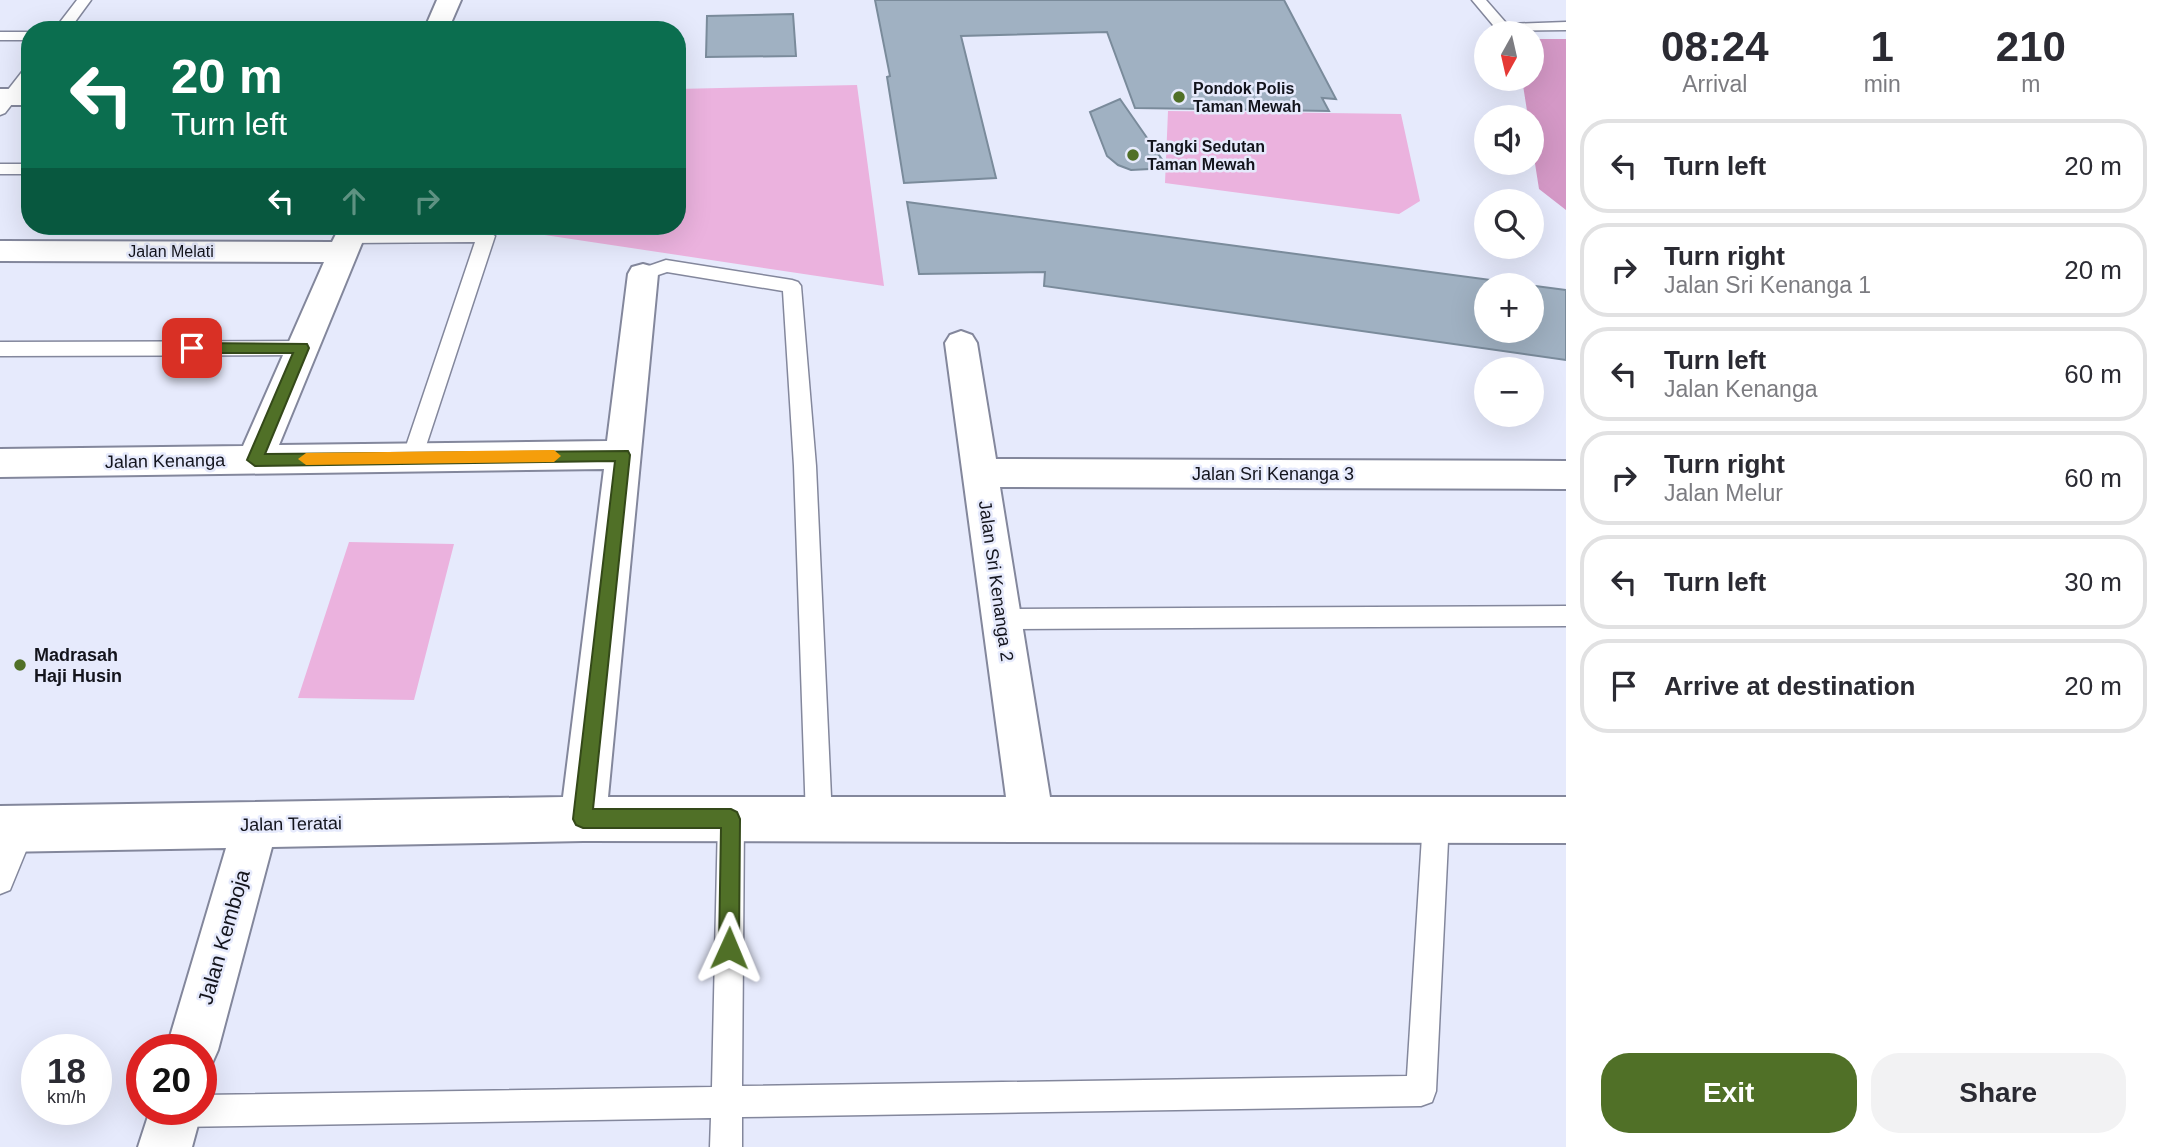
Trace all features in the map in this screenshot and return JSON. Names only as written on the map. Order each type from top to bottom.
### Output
[{"type":"street","points":[[440,21],[449,0]]},
{"type":"street","points":[[255,460],[348,238]]},
{"type":"street","name":"Jalan Melati","points":[[0,251],[348,238]]},
{"type":"street","points":[[583,819],[643,274]]},
{"type":"street","name":"Jalan Sri Kenanga 2","points":[[961,343],[1031,819]]},
{"type":"street","name":"Jalan Kenanga","points":[[0,463],[623,455]]},
{"type":"street","name":"Jalan Sri Kenanga 3","points":[[980,473],[1566,475]]},
{"type":"street","name":"Jalan Teratai","points":[[11,829],[583,819],[1566,820]]},
{"type":"street","name":"Jalan Kemboja","points":[[196,1034],[255,825]]},
{"type":"lane","points":[[68,21],[83,0]]},
{"type":"lane","points":[[1479,0],[1503,28],[1566,26]]},
{"type":"lane","points":[[0,36],[21,36]]},
{"type":"lane","points":[[10,100],[21,84]]},
{"type":"lane","points":[[0,169],[21,169]]},
{"type":"lane","points":[[348,238],[486,236],[412,458]]},
{"type":"lane","points":[[643,274],[666,266],[792,286],[805,466],[819,819]]},
{"type":"lane","points":[[0,349],[302,348]]},
{"type":"lane","points":[[1002,619],[1566,616]]},
{"type":"lane","points":[[726,1147],[731,819]]},
{"type":"lane","points":[[217,1121],[727,1102],[1421,1091],[1436,820]]},
{"type":"lane","points":[[0,880],[11,829]]},
{"type":"shaded area","points":[[1544,39],[1566,39],[1566,210],[1544,193],[1544,189],[1539,189],[1537,175],[1544,175],[1544,105],[1526,105],[1524,91],[1544,91]]},
{"type":"shaded area","points":[[857,85],[884,286],[545,235],[686,235],[686,89]]},
{"type":"shaded area","points":[[1168,111],[1401,114],[1420,201],[1399,214],[1165,183]]},
{"type":"shaded area","points":[[349,542],[454,544],[414,700],[298,698]]},
{"type":"building","points":[[875,0],[1284,0],[1336,99],[1322,98],[1329,111],[1135,108],[1107,32],[961,36],[996,178],[904,183],[887,77],[890,76]]},
{"type":"building","points":[[793,14],[796,56],[706,57],[707,16]]},
{"type":"building","points":[[1120,99],[1168,168],[1131,170],[1118,165],[1107,156],[1090,112]]},
{"type":"building","points":[[907,202],[1474,278],[1474,343],[1544,343],[1544,287],[1566,290],[1566,360],[1044,286],[1045,272],[919,274]]},
{"type":"slow traffic","points":[[306,459],[554,456]]},
{"type":"place","name":"Pondok Polis Taman Mewah","points":[[1179,97]]},
{"type":"place","name":"Tangki Sedutan Taman Mewah","points":[[1133,155]]},
{"type":"place","name":"Madrasah Haji Husin","points":[[20,665]]},
{"type":"route","points":[[192,348],[302,348],[255,460],[623,455],[583,819],[731,819],[729,948]]}]
